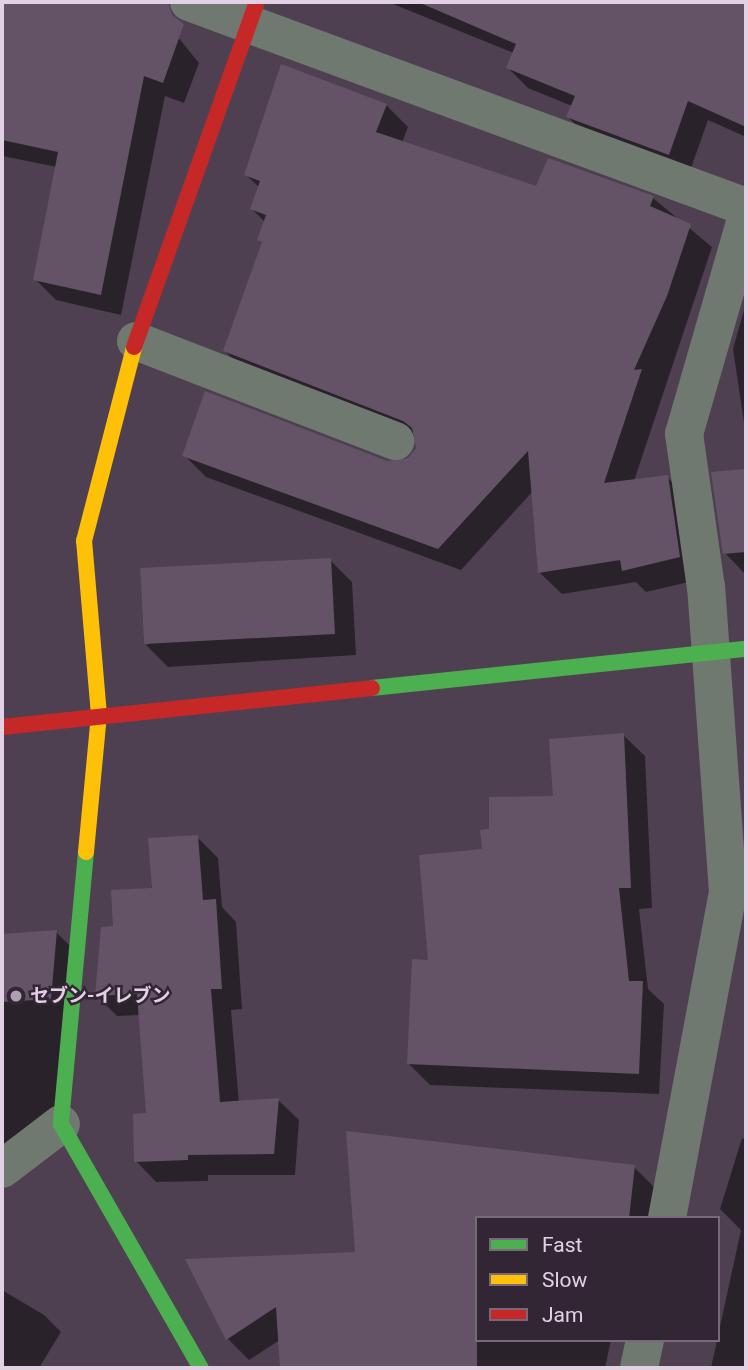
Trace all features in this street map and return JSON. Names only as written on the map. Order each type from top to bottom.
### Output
[{"type":"street","points":[[189,2],[253,13],[746,207]]},
{"type":"street","points":[[201,1368],[61,1124],[99,715],[85,541],[136,341],[253,13]]},
{"type":"street","points":[[667,1216],[728,891],[708,650],[706,588],[684,434],[746,219]]},
{"type":"street","points":[[136,341],[395,440]]},
{"type":"street","points":[[2,727],[708,650],[746,649]]},
{"type":"street","points":[[2,1169],[61,1124]]},
{"type":"street","points":[[639,1368],[645,1342]]},
{"type":"building","points":[[2,2],[168,2],[172,15],[184,24],[163,83],[144,76],[101,295],[33,280],[58,152],[2,140]]},
{"type":"building","points":[[418,2],[746,2],[746,127],[688,101],[669,155],[566,117],[575,96],[506,68],[516,44]]},
{"type":"building","points":[[281,64],[387,104],[376,132],[536,186],[548,158],[654,196],[650,206],[691,224],[667,296],[634,370],[642,369],[604,483],[668,475],[680,557],[622,571],[620,560],[538,573],[528,451],[438,549],[182,456],[205,391],[387,461],[408,458],[416,448],[412,428],[403,421],[223,351],[262,242],[257,240],[266,215],[250,209],[260,181],[244,175]]},
{"type":"building","points":[[746,469],[746,552],[723,554],[711,472]]},
{"type":"building","points":[[331,558],[335,634],[144,644],[140,568]]},
{"type":"building","points":[[624,733],[631,888],[619,888],[629,981],[643,981],[639,1074],[407,1064],[412,959],[428,960],[419,855],[482,849],[480,830],[489,829],[489,797],[553,796],[549,739]]},
{"type":"building","points":[[198,835],[203,900],[216,899],[222,989],[211,989],[220,1102],[279,1098],[274,1154],[188,1155],[188,1160],[134,1162],[133,1114],[146,1113],[137,994],[95,996],[101,927],[113,926],[111,890],[152,888],[148,838]]},
{"type":"building","points":[[57,930],[51,999],[2,1002],[2,934]]},
{"type":"building","points":[[346,1131],[635,1165],[629,1216],[475,1216],[477,1368],[280,1368],[276,1307],[226,1340],[185,1259],[355,1252]]},
{"type":"traffic: fast","points":[[372,688],[746,649]]},
{"type":"traffic: fast","points":[[86,852],[61,1124],[201,1368]]},
{"type":"traffic: slow","points":[[86,852],[99,715],[84,541],[134,347]]},
{"type":"traffic: jam","points":[[134,347],[257,2]]},
{"type":"traffic: jam","points":[[2,727],[372,688]]},
{"type":"place","name":"セブン-イレブン","points":[[16,996]]}]
